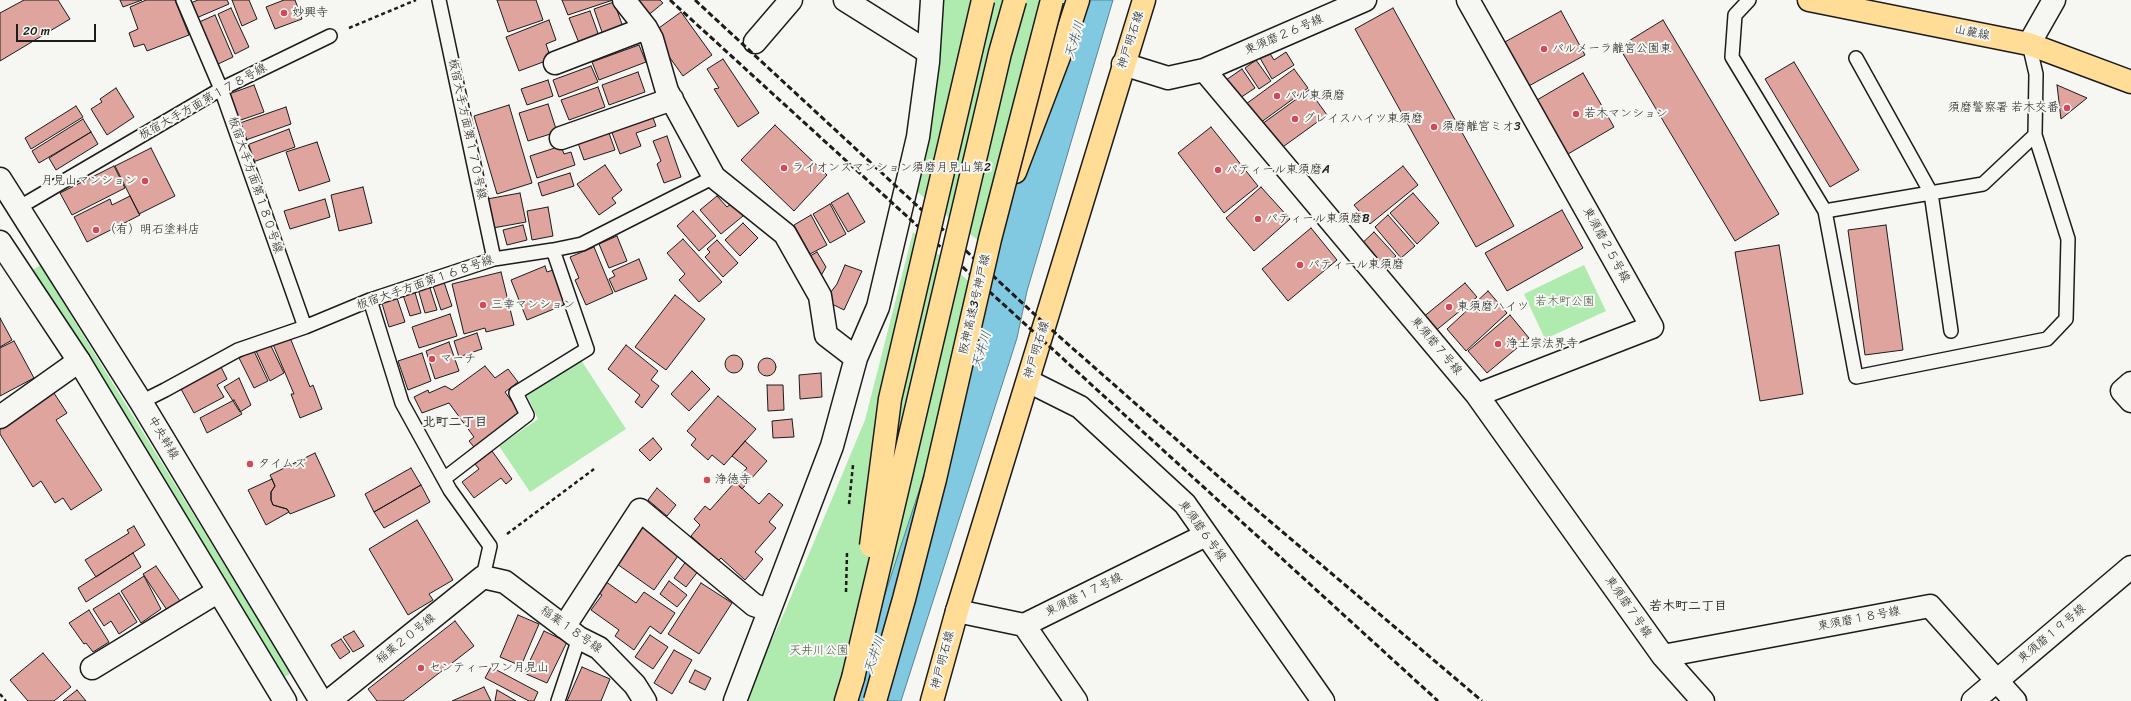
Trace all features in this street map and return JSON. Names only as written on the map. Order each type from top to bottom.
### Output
[{"type":"main road","points":[[853,678],[890,399],[983,0]]},
{"type":"main road","points":[[846,701],[853,678],[996,69],[1015,0]]},
{"type":"main road","name":"阪神高速3号神戸線","points":[[875,701],[904,599],[935,479],[990,239],[1052,0]]},
{"type":"main road","points":[[990,239],[1063,46],[1078,0]]},
{"type":"main road","name":"神戸明石線","points":[[932,701],[957,611],[1123,64],[1144,0]]},
{"type":"main road","name":"山麓線","points":[[1809,0],[2029,44],[2131,82]]},
{"type":"street","points":[[624,0],[646,28],[652,39],[667,91],[714,177],[785,234],[820,296],[826,335],[856,358]]},
{"type":"street","points":[[755,42],[791,0]]},
{"type":"street","points":[[845,0],[928,52]]},
{"type":"street","points":[[735,701],[837,432],[856,358],[878,307],[918,137],[928,52],[932,0]]},
{"type":"street","name":"東須磨２６号線","points":[[1204,70],[1365,0]]},
{"type":"street","name":"東須磨２５号線","points":[[1468,0],[1652,327],[1477,395]]},
{"type":"street","points":[[2029,44],[2054,0]]},
{"type":"street","points":[[555,63],[646,28]]},
{"type":"street","points":[[1123,64],[1168,78],[1204,70]]},
{"type":"street","name":"東須磨７号線","points":[[1204,70],[1477,395],[1663,656],[1703,701]]},
{"type":"street","points":[[561,138],[672,99]]},
{"type":"street","name":"中央幹線","points":[[0,179],[141,402],[321,701]]},
{"type":"street","points":[[0,242],[79,361],[217,592],[285,701]]},
{"type":"street","points":[[0,417],[79,361]]},
{"type":"street","name":"東須磨６号線","points":[[1028,381],[1080,407],[1185,504],[1323,701]]},
{"type":"street","points":[[2131,383],[2122,391],[2131,401]]},
{"type":"street","points":[[572,633],[640,510],[754,606],[769,610]]},
{"type":"street","name":"東須磨１７号線","points":[[1024,625],[1206,535]]},
{"type":"street","name":"東須磨１９号線","points":[[1973,701],[2131,567]]},
{"type":"street","name":"稲葉１８号線","points":[[483,577],[505,582],[572,633],[599,648],[635,685],[645,701]]},
{"type":"street","name":"稲葉２０号線","points":[[328,701],[483,577]]},
{"type":"street","points":[[92,668],[217,592]]},
{"type":"street","name":"東須磨１８号線","points":[[1663,656],[1930,606],[2015,701]]},
{"type":"street","points":[[957,611],[1024,625],[1076,701]]},
{"type":"lane","name":"板宿大手方面第１８０号線","points":[[183,0],[221,89],[305,327]]},
{"type":"lane","name":"板宿大手方面第１７０号線","points":[[439,0],[494,259]]},
{"type":"lane","points":[[1749,0],[1735,15],[1732,57],[1825,211],[1856,377],[2047,339],[2066,319],[2068,239],[2035,135],[2036,74],[2029,44]]},
{"type":"lane","name":"板宿大手方面第１７８号線","points":[[18,208],[221,89],[330,36]]},
{"type":"lane","points":[[1856,58],[1931,193],[1951,331]]},
{"type":"lane","points":[[1825,211],[1983,184],[2035,135]]},
{"type":"lane","name":"板宿大手方面第１６８号線","points":[[141,402],[238,350],[305,327],[370,300],[494,259],[582,244],[714,177]]},
{"type":"lane","points":[[445,478],[527,415],[516,393],[587,348],[552,250]]},
{"type":"lane","points":[[370,300],[402,403],[445,478],[450,490],[490,546],[483,577]]},
{"type":"lane","points":[[558,701],[572,633]]},
{"type":"path","points":[[330,36],[416,0]]},
{"type":"path","points":[[849,508],[853,464]]},
{"type":"path","points":[[490,546],[594,469]]},
{"type":"path","points":[[846,552],[846,598]]},
{"type":"path","points":[[0,694],[6,701]]},
{"type":"green space","points":[[944,0],[1064,0],[990,250],[915,190]]},
{"type":"green space","name":"天井川公園","points":[[913,232],[982,293],[853,701],[744,701],[785,611],[865,420]]},
{"type":"green space","points":[[40,265],[291,673],[282,679],[33,270]]},
{"type":"green space","name":"若木町公園","points":[[1584,265],[1606,311],[1545,339],[1524,294]]},
{"type":"green space","points":[[579,357],[626,429],[530,492],[499,446],[538,419],[526,393]]},
{"type":"water","name":"天井川","points":[[1067,0],[1113,0],[1027,291],[1017,338],[901,701],[850,701],[983,296]]},
{"type":"building","points":[[24,0],[58,0],[70,19],[0,61],[0,13]]},
{"type":"building","points":[[120,0],[142,0],[123,7]]},
{"type":"building","points":[[146,0],[175,0],[189,35],[147,51],[144,44],[134,47],[129,33],[138,29],[130,7]]},
{"type":"building","points":[[198,0],[227,0],[229,4],[194,19],[188,4]]},
{"type":"building","points":[[232,0],[249,0],[257,19],[242,26]]},
{"type":"building","name":"妙興寺","points":[[284,0],[295,0],[302,19],[275,29],[266,7]]},
{"type":"building","points":[[497,0],[536,0],[543,20],[508,32]]},
{"type":"building","points":[[562,0],[613,0],[568,15]]},
{"type":"building","points":[[637,0],[660,0],[663,3],[646,17]]},
{"type":"building","points":[[614,2],[623,27],[603,35],[594,9]]},
{"type":"building","points":[[231,8],[249,47],[235,54],[218,14]]},
{"type":"building","name":"須磨離宮ミオ3","points":[[1393,8],[1514,226],[1476,247],[1355,29]]},
{"type":"building","points":[[590,11],[599,36],[579,43],[569,18]]},
{"type":"building","name":"パルメーラ離宮公園東","points":[[1561,11],[1585,55],[1527,87],[1503,43]]},
{"type":"building","points":[[681,12],[712,55],[683,76],[652,33]]},
{"type":"building","points":[[215,15],[233,57],[216,65],[197,23]]},
{"type":"building","points":[[549,20],[556,40],[546,44],[551,59],[519,71],[506,37]]},
{"type":"building","points":[[1663,20],[1779,214],[1735,241],[1619,47]]},
{"type":"building","points":[[639,45],[646,62],[599,80],[592,62]]},
{"type":"building","points":[[1269,52],[1274,60],[1286,52],[1294,65],[1272,79],[1260,58]]},
{"type":"building","points":[[723,59],[759,113],[738,127],[714,89],[719,88],[707,69]]},
{"type":"building","points":[[1256,60],[1271,81],[1259,89],[1245,68]]},
{"type":"building","points":[[1794,62],[1859,170],[1830,187],[1765,79]]},
{"type":"building","points":[[591,66],[598,82],[559,97],[553,80]]},
{"type":"building","points":[[1242,69],[1255,88],[1240,98],[1226,80]]},
{"type":"building","name":"パル東須磨","points":[[1294,69],[1308,88],[1260,123],[1246,104]]},
{"type":"building","points":[[638,72],[645,92],[609,105],[602,85]]},
{"type":"building","name":"若木マンション","points":[[1583,73],[1614,127],[1568,154],[1537,100]]},
{"type":"building","points":[[548,80],[553,96],[527,105],[521,89]]},
{"type":"building","points":[[254,85],[264,112],[238,121],[229,94]]},
{"type":"building","name":"須磨警察署 若木交番","points":[[2057,85],[2087,98],[2061,119]]},
{"type":"building","points":[[598,87],[605,107],[569,120],[561,100]]},
{"type":"building","points":[[116,88],[134,117],[107,135],[91,109],[102,102],[100,99]]},
{"type":"building","name":"グレイスハイツ東須磨","points":[[1309,90],[1327,115],[1280,149],[1262,124]]},
{"type":"building","points":[[548,104],[557,132],[528,141],[519,113]]},
{"type":"building","points":[[509,105],[532,183],[497,194],[474,116]]},
{"type":"building","points":[[76,106],[83,117],[31,149],[25,138]]},
{"type":"building","points":[[286,107],[291,124],[243,141],[237,124]]},
{"type":"building","points":[[652,115],[656,126],[636,133],[641,146],[620,154],[611,130]]},
{"type":"building","points":[[83,119],[91,132],[39,163],[32,151]]},
{"type":"building","name":"ライオンズマンション須磨月見山第2","points":[[775,125],[827,175],[794,211],[741,160]]},
{"type":"building","name":"パティール東須磨A","points":[[1211,127],[1258,186],[1224,213],[1178,153]]},
{"type":"building","points":[[289,129],[295,147],[253,162],[247,145]]},
{"type":"building","points":[[91,132],[98,144],[56,170],[49,158]]},
{"type":"building","points":[[609,133],[615,150],[584,160],[578,143]]},
{"type":"building","points":[[667,136],[681,177],[664,183],[657,164],[661,161],[653,141]]},
{"type":"building","points":[[317,142],[330,181],[299,191],[286,152]]},
{"type":"building","points":[[561,146],[564,154],[571,152],[575,165],[537,178],[530,156]]},
{"type":"building","name":"月見山マンション","points":[[151,148],[175,196],[139,214],[115,166]]},
{"type":"building","points":[[605,165],[622,190],[612,198],[616,203],[599,215],[577,184]]},
{"type":"building","points":[[114,166],[125,188],[72,215],[60,193]]},
{"type":"building","points":[[1403,166],[1418,185],[1370,224],[1354,205]]},
{"type":"building","points":[[570,173],[574,186],[542,196],[538,183]]},
{"type":"building","points":[[363,187],[372,223],[339,231],[331,195]]},
{"type":"building","name":"パティール東須磨B","points":[[1261,187],[1290,219],[1254,251],[1226,218]]},
{"type":"building","points":[[520,193],[526,222],[493,228],[487,199]]},
{"type":"building","points":[[848,193],[865,222],[848,232],[831,203]]},
{"type":"building","points":[[1413,193],[1439,223],[1417,244],[1390,213]]},
{"type":"building","name":"（有）明石塗料店","points":[[130,196],[140,215],[87,242],[74,217],[110,199],[112,205]]},
{"type":"building","points":[[717,196],[727,207],[732,203],[743,216],[721,234],[700,210]]},
{"type":"building","points":[[325,199],[330,217],[290,229],[284,211]]},
{"type":"building","points":[[830,204],[846,234],[830,243],[813,214]]},
{"type":"building","points":[[548,207],[553,236],[532,240],[527,211]]},
{"type":"building","points":[[1562,210],[1583,248],[1507,291],[1485,253]]},
{"type":"building","points":[[693,211],[716,236],[699,251],[677,226]]},
{"type":"building","points":[[811,215],[827,245],[810,254],[794,225]]},
{"type":"building","points":[[1388,215],[1415,246],[1401,258],[1375,227]]},
{"type":"building","points":[[743,223],[758,238],[740,256],[725,240]]},
{"type":"building","points":[[523,225],[527,240],[507,245],[503,230]]},
{"type":"building","points":[[1886,225],[1903,350],[1865,355],[1848,230]]},
{"type":"building","name":"パティール東須磨","points":[[1311,228],[1337,260],[1288,301],[1262,269]]},
{"type":"building","points":[[1374,232],[1396,256],[1379,271],[1357,248]]},
{"type":"building","points":[[617,236],[627,261],[609,268],[599,244]]},
{"type":"building","points":[[683,239],[722,282],[699,302],[679,280],[685,274],[667,253]]},
{"type":"building","points":[[717,240],[738,263],[723,277],[705,257],[710,252],[707,249]]},
{"type":"building","points":[[1779,245],[1803,394],[1760,401],[1735,252]]},
{"type":"building","points":[[594,247],[613,293],[586,305],[575,280],[579,278],[570,257]]},
{"type":"building","points":[[817,252],[826,267],[818,281],[805,259]]},
{"type":"building","points":[[639,259],[647,279],[615,292],[609,279],[615,276],[612,271]]},
{"type":"building","points":[[845,265],[862,271],[844,310],[830,303],[833,299],[827,297],[837,284]]},
{"type":"building","points":[[545,266],[547,272],[553,270],[566,304],[527,320],[511,280]]},
{"type":"building","name":"三幸マンション","points":[[501,272],[514,325],[486,332],[485,328],[464,334],[452,284]]},
{"type":"building","points":[[444,282],[452,306],[441,310],[433,286]]},
{"type":"building","name":"東須磨ハイツ","points":[[1465,283],[1477,297],[1434,332],[1422,318]]},
{"type":"building","points":[[429,285],[437,310],[425,313],[418,289]]},
{"type":"building","points":[[414,289],[421,313],[410,316],[402,292]]},
{"type":"building","points":[[1488,291],[1507,313],[1466,351],[1447,329]]},
{"type":"building","points":[[396,295],[405,322],[389,327],[381,300]]},
{"type":"building","points":[[675,295],[705,319],[666,370],[635,347]]},
{"type":"building","points":[[450,314],[457,336],[419,348],[412,327]]},
{"type":"building","name":"浄土宗法界寺","points":[[1510,315],[1529,338],[1487,373],[1468,351]]},
{"type":"building","points":[[0,318],[12,340],[0,347]]},
{"type":"building","points":[[477,333],[482,349],[459,357],[454,341]]},
{"type":"building","points":[[289,335],[310,387],[313,385],[322,409],[300,418],[291,394],[294,394],[272,342]]},
{"type":"building","points":[[14,341],[34,378],[0,396],[0,348]]},
{"type":"building","points":[[449,342],[459,371],[435,379],[426,351]]},
{"type":"building","points":[[270,344],[284,373],[270,381],[256,351]]},
{"type":"building","points":[[626,345],[658,371],[651,380],[659,386],[642,408],[635,402],[640,395],[608,369]]},
{"type":"building","points":[[254,351],[268,381],[254,388],[239,358]]},
{"type":"building","points":[[422,353],[431,381],[408,390],[398,361]]},
{"type":"building","points":[[734,355],[740,358],[743,364],[740,370],[734,373],[728,370],[725,364],[728,358]]},
{"type":"building","points":[[767,358],[773,361],[776,367],[773,373],[767,376],[761,373],[758,367],[761,361]]},
{"type":"building","points":[[485,366],[495,378],[508,369],[518,382],[505,392],[520,413],[474,447],[469,441],[474,437],[449,403],[422,413],[414,397],[428,390],[429,393],[445,386],[452,390]]},
{"type":"building","points":[[221,367],[227,379],[217,385],[224,397],[194,413],[181,389]]},
{"type":"building","points":[[692,371],[710,389],[689,411],[671,394]]},
{"type":"building","points":[[821,373],[822,397],[800,399],[799,375]]},
{"type":"building","points":[[239,378],[251,405],[240,412],[224,387]]},
{"type":"building","points":[[767,385],[783,385],[784,410],[768,411]]},
{"type":"building","points":[[52,390],[67,413],[56,420],[102,490],[71,510],[63,498],[55,503],[41,481],[33,487],[0,434],[0,424]]},
{"type":"building","points":[[718,396],[756,429],[724,465],[712,455],[708,460],[691,445],[696,439],[687,431]]},
{"type":"building","points":[[234,400],[242,414],[207,433],[200,418]]},
{"type":"building","points":[[792,419],[794,437],[773,438],[772,421]]},
{"type":"building","points":[[653,438],[662,449],[650,461],[639,450]]},
{"type":"building","points":[[745,441],[767,461],[742,489],[735,482],[747,468],[732,456]]},
{"type":"building","points":[[492,451],[512,479],[506,484],[501,478],[474,498],[462,482],[479,469],[475,464]]},
{"type":"building","points":[[315,453],[335,496],[290,514],[287,509],[273,505],[271,500],[271,492],[275,486],[270,475]]},
{"type":"building","points":[[411,468],[421,485],[374,512],[365,494]]},
{"type":"building","points":[[272,479],[275,486],[271,492],[271,500],[273,505],[287,509],[289,512],[266,525],[248,490]]},
{"type":"building","points":[[735,482],[759,504],[769,493],[783,505],[769,522],[776,528],[755,552],[763,559],[745,580],[721,558],[718,561],[691,536],[700,525],[694,519],[705,506],[710,510]]},
{"type":"building","points":[[421,485],[430,502],[384,528],[374,512]]},
{"type":"building","points":[[657,488],[676,505],[667,516],[648,500]]},
{"type":"building","points":[[417,520],[453,580],[429,594],[433,600],[408,615],[369,549]]},
{"type":"building","points":[[134,526],[145,545],[96,577],[85,560],[129,533],[127,530]]},
{"type":"building","points":[[643,527],[680,553],[654,590],[617,564]]},
{"type":"building","points":[[133,553],[141,567],[86,602],[78,588]]},
{"type":"building","points":[[687,560],[699,570],[686,587],[674,578]]},
{"type":"building","points":[[156,566],[180,601],[167,610],[143,574]]},
{"type":"building","points":[[144,576],[161,609],[141,623],[121,591]]},
{"type":"building","points":[[602,579],[636,603],[644,592],[675,613],[661,634],[650,626],[634,650],[615,636],[619,630],[591,610],[602,595],[594,590]]},
{"type":"building","points":[[669,581],[687,595],[677,607],[660,594]]},
{"type":"building","points":[[701,583],[732,603],[699,654],[668,634]]},
{"type":"building","points":[[119,593],[137,622],[119,634],[111,621],[104,626],[93,609]]},
{"type":"building","points":[[89,610],[109,642],[93,652],[86,643],[84,644],[69,623]]},
{"type":"building","points":[[518,615],[539,624],[521,666],[500,657]]},
{"type":"building","name":"センティーワン月見山","points":[[455,621],[474,646],[403,701],[377,701],[368,689]]},
{"type":"building","points":[[354,631],[364,646],[353,652],[343,637]]},
{"type":"building","points":[[544,631],[567,642],[547,683],[524,673]]},
{"type":"building","points":[[650,635],[668,647],[653,669],[635,657]]},
{"type":"building","points":[[341,639],[350,652],[340,659],[331,645]]},
{"type":"building","points":[[674,650],[692,660],[672,694],[654,683]]},
{"type":"building","points":[[43,653],[71,687],[54,701],[28,701],[10,680]]},
{"type":"building","points":[[491,667],[538,692],[534,701],[529,701],[485,678]]},
{"type":"building","points":[[582,667],[610,679],[601,701],[567,701]]},
{"type":"building","points":[[695,670],[711,678],[705,690],[689,682]]},
{"type":"building","points":[[484,687],[491,701],[452,701]]},
{"type":"building","points":[[77,690],[86,701],[63,701]]},
{"type":"building","points":[[497,690],[516,701],[495,701]]},
{"type":"railway","points":[[670,0],[1438,701]]},
{"type":"railway","points":[[695,0],[1045,324],[1252,506],[1482,701]]},
{"type":"place","name":"妙興寺","points":[[284,13]]},
{"type":"place","name":"パルメーラ離宮公園東","points":[[1544,49]]},
{"type":"place","name":"パル東須磨","points":[[1277,96]]},
{"type":"place","name":"須磨警察署 若木交番","points":[[2067,108]]},
{"type":"place","name":"若木マンション","points":[[1576,114]]},
{"type":"place","name":"グレイスハイツ東須磨","points":[[1295,119]]},
{"type":"place","name":"須磨離宮ミオ3","points":[[1434,127]]},
{"type":"place","name":"ライオンズマンション須磨月見山第2","points":[[784,168]]},
{"type":"place","name":"パティール東須磨A","points":[[1218,170]]},
{"type":"place","name":"月見山マンション","points":[[145,181]]},
{"type":"place","name":"パティール東須磨B","points":[[1258,219]]},
{"type":"place","name":"（有）明石塗料店","points":[[96,230]]},
{"type":"place","name":"パティール東須磨","points":[[1300,265]]},
{"type":"place","name":"三幸マンション","points":[[483,305]]},
{"type":"place","name":"東須磨ハイツ","points":[[1449,307]]},
{"type":"place","name":"浄土宗法界寺","points":[[1498,344]]},
{"type":"place","name":"マーチ","points":[[432,359]]},
{"type":"place","name":"タイムズ","points":[[250,464]]},
{"type":"place","name":"浄徳寺","points":[[707,480]]},
{"type":"place","name":"センティーワン月見山","points":[[421,668]]},
{"type":"district","name":"北町二丁目","points":[[455,423]]},
{"type":"district","name":"若木町二丁目","points":[[1688,607]]}]
